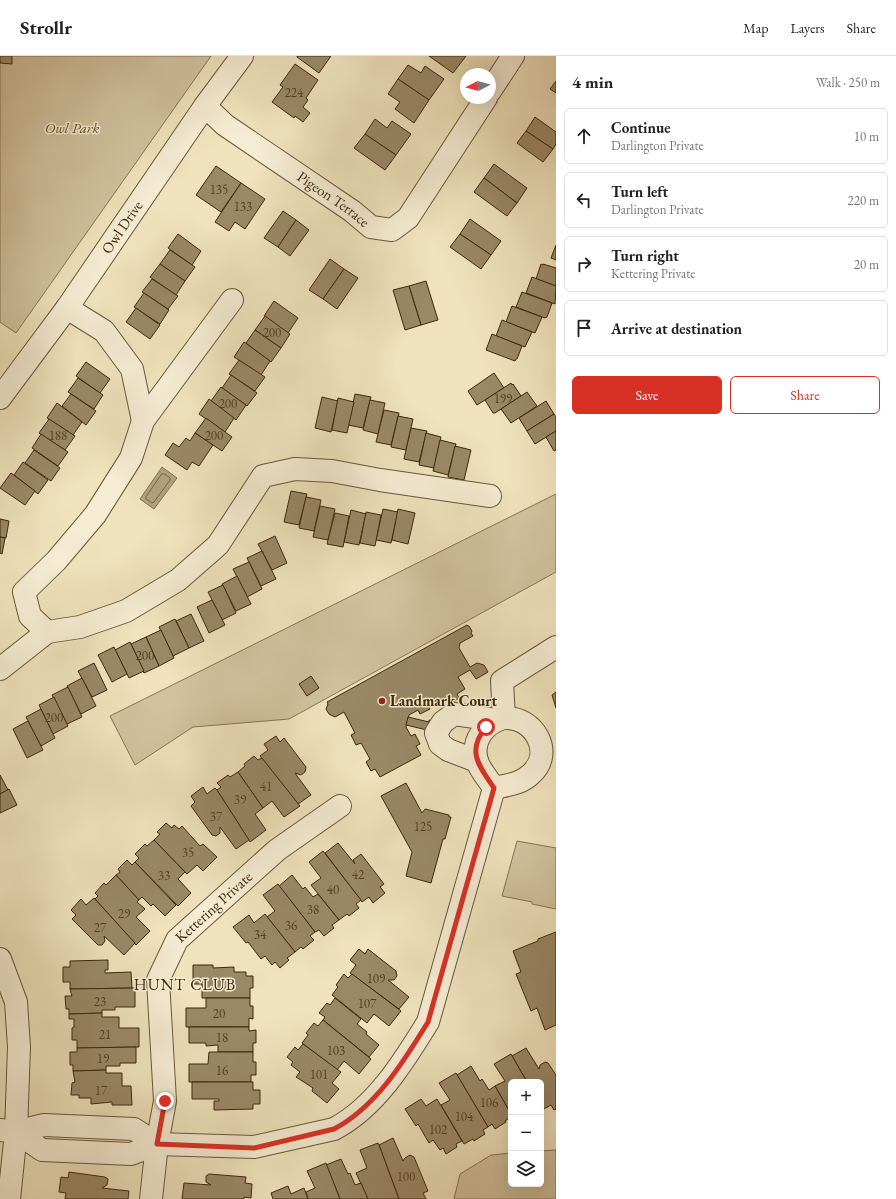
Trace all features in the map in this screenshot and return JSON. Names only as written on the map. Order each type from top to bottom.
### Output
[{"type":"street","name":"Owl Drive","points":[[0,398],[66,308],[205,106],[242,56]]},
{"type":"street","points":[[496,82],[513,56]]},
{"type":"street","name":"Pigeon Terrace","points":[[205,106],[226,125],[352,211],[371,227],[392,230],[408,218],[482,104]]},
{"type":"street","points":[[47,632],[30,616],[24,592],[56,561],[95,515],[131,458],[143,421],[232,300]]},
{"type":"street","points":[[66,308],[104,331],[132,369],[143,421]]},
{"type":"street","points":[[0,669],[47,632],[80,627],[126,611],[178,580],[218,545],[263,476],[295,469],[332,471],[380,480],[490,496]]},
{"type":"street","points":[[500,719],[502,682],[556,647]]},
{"type":"street","points":[[477,761],[448,750],[440,744],[436,733],[443,722],[454,714],[500,719],[517,719],[531,727],[539,741],[541,749],[540,757],[534,772],[524,780],[494,788]]},
{"type":"street","points":[[494,788],[480,768],[477,761],[476,749],[479,737],[486,727],[500,719]]},
{"type":"street","points":[[8,1131],[44,1125],[134,1129],[157,1144],[254,1148],[334,1129],[345,1123],[378,1094],[408,1055],[428,1022],[494,788]]},
{"type":"street","name":"Kettering Private","points":[[151,1199],[157,1144],[165,1101],[158,980],[177,940],[277,850],[340,806]]},
{"type":"street","points":[[0,959],[16,1002],[19,1047],[8,1131],[9,1199]]},
{"type":"green space","name":"Owl Park","points":[[0,56],[211,56],[16,333],[0,322]]},
{"type":"green space","points":[[556,494],[556,572],[289,719],[193,727],[135,765],[110,716]]},
{"type":"green space","points":[[517,841],[556,848],[556,909],[502,896]]},
{"type":"green space","points":[[556,1150],[556,1199],[454,1199],[460,1174],[491,1155],[508,1153],[508,1187],[544,1187],[544,1151]]},
{"type":"water","points":[[162,467],[177,478],[154,509],[140,499]]},
{"type":"building","points":[[0,56],[12,56],[12,64],[0,63]]},
{"type":"building","points":[[297,56],[331,56],[319,73]]},
{"type":"building","points":[[429,56],[466,56],[453,73]]},
{"type":"building","points":[[295,64],[318,80],[306,98],[308,100],[303,107],[310,113],[303,122],[295,116],[294,118],[272,102],[283,87],[280,85]]},
{"type":"building","points":[[408,65],[421,73],[425,66],[444,79],[429,100],[398,79]]},
{"type":"building","points":[[398,79],[429,100],[414,123],[395,109],[400,102],[388,94]]},
{"type":"building","points":[[556,81],[556,93],[550,89]]},
{"type":"building","points":[[535,117],[556,132],[556,144],[553,149],[526,131]]},
{"type":"building","points":[[375,119],[387,128],[392,121],[411,134],[396,155],[365,134]]},
{"type":"building","points":[[526,131],[553,149],[543,162],[517,143]]},
{"type":"building","points":[[365,134],[396,155],[385,170],[354,148]]},
{"type":"building","points":[[494,164],[527,188],[517,203],[484,178]]},
{"type":"building","points":[[216,166],[241,183],[221,212],[196,195]]},
{"type":"building","points":[[484,178],[517,203],[507,216],[474,192]]},
{"type":"building","points":[[241,183],[265,199],[245,229],[235,222],[229,231],[215,222]]},
{"type":"building","points":[[283,211],[296,220],[278,247],[264,238]]},
{"type":"building","points":[[470,219],[501,241],[491,255],[460,234]]},
{"type":"building","points":[[296,220],[309,230],[290,256],[278,247]]},
{"type":"building","points":[[178,234],[201,251],[192,265],[168,248]]},
{"type":"building","points":[[460,234],[491,255],[481,269],[450,247]]},
{"type":"building","points":[[556,245],[556,260],[551,258]]},
{"type":"building","points":[[170,250],[195,267],[185,281],[160,264]]},
{"type":"building","points":[[330,259],[344,269],[323,299],[309,290]]},
{"type":"building","points":[[160,264],[185,281],[176,295],[150,277]]},
{"type":"building","points":[[541,264],[556,268],[556,286],[536,279]]},
{"type":"building","points":[[344,269],[358,278],[337,309],[323,299]]},
{"type":"building","points":[[532,277],[556,286],[555,304],[526,293]]},
{"type":"building","points":[[152,279],[178,296],[168,309],[142,292]]},
{"type":"building","points":[[426,281],[438,320],[421,325],[409,286]]},
{"type":"building","points":[[409,286],[421,325],[405,330],[393,290]]},
{"type":"building","points":[[522,292],[552,303],[547,317],[545,318],[516,307]]},
{"type":"building","points":[[144,293],[169,310],[160,324],[134,307]]},
{"type":"building","points":[[274,301],[298,318],[288,333],[264,316]]},
{"type":"building","points":[[512,306],[542,317],[535,333],[506,322]]},
{"type":"building","points":[[136,308],[160,325],[150,339],[126,322]]},
{"type":"building","points":[[265,316],[290,334],[281,348],[255,330]]},
{"type":"building","points":[[502,320],[532,332],[525,347],[496,336]]},
{"type":"building","points":[[255,330],[281,348],[271,362],[246,343]]},
{"type":"building","points":[[492,334],[522,346],[515,361],[486,350]]},
{"type":"building","points":[[244,342],[270,361],[261,375],[234,357]]},
{"type":"building","points":[[239,360],[265,377],[255,391],[229,374]]},
{"type":"building","points":[[86,362],[110,379],[100,393],[76,376]]},
{"type":"building","points":[[494,373],[504,388],[477,405],[468,391]]},
{"type":"building","points":[[231,375],[257,393],[247,406],[222,388]]},
{"type":"building","points":[[78,378],[103,395],[94,409],[68,392]]},
{"type":"building","points":[[511,383],[521,396],[493,413],[485,400]]},
{"type":"building","points":[[221,387],[246,405],[236,420],[211,401]]},
{"type":"building","points":[[527,392],[537,406],[511,423],[501,409]]},
{"type":"building","points":[[71,394],[96,411],[86,425],[62,406]]},
{"type":"building","points":[[355,394],[371,397],[363,428],[348,425]]},
{"type":"building","points":[[322,397],[338,401],[331,432],[315,428]]},
{"type":"building","points":[[338,398],[354,402],[347,433],[332,430]]},
{"type":"building","points":[[209,399],[234,418],[225,432],[199,414]]},
{"type":"building","points":[[370,400],[385,403],[378,434],[363,430]]},
{"type":"building","points":[[546,401],[554,414],[527,431],[519,418]]},
{"type":"building","points":[[57,403],[82,422],[73,435],[47,418]]},
{"type":"building","points":[[384,410],[399,413],[391,445],[376,442]]},
{"type":"building","points":[[554,414],[556,417],[556,431],[535,444],[527,431]]},
{"type":"building","points":[[398,416],[413,419],[406,450],[391,447]]},
{"type":"building","points":[[206,418],[232,437],[222,451],[195,433]]},
{"type":"building","points":[[49,419],[75,436],[65,450],[39,433]]},
{"type":"building","points":[[411,428],[427,431],[419,462],[404,459]]},
{"type":"building","points":[[556,431],[556,450],[554,451],[546,437]]},
{"type":"building","points":[[195,433],[213,445],[199,466],[192,462],[187,470],[165,455],[173,443],[179,447],[186,438],[190,441]]},
{"type":"building","points":[[426,433],[441,437],[434,468],[419,465]]},
{"type":"building","points":[[41,434],[68,452],[58,466],[32,448]]},
{"type":"building","points":[[440,440],[456,444],[448,475],[433,471]]},
{"type":"building","points":[[455,446],[471,450],[464,480],[448,477]]},
{"type":"building","points":[[34,450],[60,468],[51,481],[25,463]]},
{"type":"building","points":[[23,462],[48,480],[38,494],[14,475]]},
{"type":"building","points":[[11,473],[35,491],[25,505],[0,488]]},
{"type":"building","points":[[291,491],[307,494],[299,525],[284,522]]},
{"type":"building","points":[[306,497],[321,500],[314,531],[299,528]]},
{"type":"building","points":[[320,506],[335,509],[328,540],[313,537]]},
{"type":"building","points":[[383,509],[398,512],[391,543],[376,540]]},
{"type":"building","points":[[398,509],[415,513],[408,544],[392,540]]},
{"type":"building","points":[[351,510],[366,514],[359,545],[344,542]]},
{"type":"building","points":[[366,512],[381,515],[375,546],[360,543]]},
{"type":"building","points":[[335,513],[349,516],[343,547],[327,544]]},
{"type":"building","points":[[0,519],[9,521],[6,538],[0,537]]},
{"type":"building","points":[[275,536],[287,563],[272,570],[258,544]]},
{"type":"building","points":[[0,537],[5,538],[2,554],[0,553]]},
{"type":"building","points":[[262,551],[276,579],[261,586],[247,558]]},
{"type":"building","points":[[249,562],[262,589],[247,597],[233,569]]},
{"type":"building","points":[[237,576],[251,604],[236,611],[222,584]]},
{"type":"building","points":[[223,585],[236,613],[222,620],[208,592]]},
{"type":"building","points":[[212,600],[225,625],[209,633],[197,607]]},
{"type":"building","points":[[191,614],[204,641],[189,648],[176,621]]},
{"type":"building","points":[[175,619],[189,648],[173,656],[159,627]]},
{"type":"building","name":"Landmark Court","points":[[467,625],[472,631],[471,633],[473,636],[460,643],[459,648],[470,667],[477,663],[484,665],[488,672],[476,679],[470,670],[458,677],[465,689],[457,694],[459,698],[450,704],[447,699],[439,704],[437,700],[428,705],[430,709],[420,714],[418,710],[409,715],[406,727],[411,736],[415,734],[420,744],[416,746],[421,755],[380,777],[375,769],[371,771],[366,762],[370,759],[361,743],[356,745],[351,735],[355,733],[344,712],[335,717],[329,714],[326,709],[328,704],[327,702]]},
{"type":"building","points":[[161,630],[174,658],[159,666],[146,637]]},
{"type":"building","points":[[146,637],[159,666],[144,673],[131,644]]},
{"type":"building","points":[[130,642],[144,671],[129,678],[115,650]]},
{"type":"building","points":[[114,647],[127,674],[112,682],[98,655]]},
{"type":"building","points":[[94,663],[107,690],[92,697],[78,671]]},
{"type":"building","points":[[311,676],[319,688],[307,696],[299,684]]},
{"type":"building","points":[[82,678],[96,706],[81,714],[67,686]]},
{"type":"building","points":[[68,687],[82,717],[67,724],[52,695]]},
{"type":"building","points":[[556,692],[556,708],[552,695]]},
{"type":"building","points":[[54,697],[68,726],[53,734],[39,705]]},
{"type":"building","points":[[41,709],[55,738],[41,746],[26,717]]},
{"type":"building","points":[[408,717],[429,722],[429,720],[449,726],[427,730],[406,725]]},
{"type":"building","points":[[28,721],[43,750],[27,758],[13,729]]},
{"type":"building","points":[[276,736],[280,742],[284,738],[306,767],[305,772],[301,775],[295,773],[311,795],[298,804],[260,756],[268,750],[264,744]]},
{"type":"building","points":[[254,756],[258,760],[262,758],[300,806],[284,817],[272,801],[263,808],[238,772],[245,766],[244,764]]},
{"type":"building","points":[[238,772],[263,808],[255,814],[266,830],[250,842],[217,790],[221,787],[217,783],[228,775],[230,777]]},
{"type":"building","points":[[0,775],[8,790],[0,794]]},
{"type":"building","points":[[406,783],[422,813],[425,809],[449,815],[449,817],[451,817],[445,839],[443,839],[431,883],[406,876],[412,852],[381,796]]},
{"type":"building","points":[[203,787],[207,794],[215,788],[217,790],[249,840],[236,849],[220,827],[220,833],[216,836],[212,835],[191,806],[195,802],[191,796]]},
{"type":"building","points":[[9,789],[17,805],[0,813],[0,794]]},
{"type":"building","points":[[166,823],[172,828],[174,825],[179,829],[182,826],[200,846],[203,844],[217,857],[203,871],[197,865],[187,874],[154,840],[160,834],[157,832]]},
{"type":"building","points":[[154,840],[185,872],[178,879],[191,893],[178,906],[135,862],[139,858],[135,854],[145,844],[147,846]]},
{"type":"building","points":[[338,843],[355,864],[353,860],[361,854],[384,884],[380,887],[385,893],[373,903],[369,897],[362,902],[325,853]]},
{"type":"building","points":[[323,851],[361,900],[356,904],[359,908],[349,916],[347,914],[339,920],[311,885],[321,878],[309,862]]},
{"type":"building","points":[[127,860],[132,865],[135,862],[176,905],[165,916],[153,904],[151,906],[142,897],[139,900],[116,875],[120,872],[118,869]]},
{"type":"building","points":[[116,875],[139,900],[137,902],[145,909],[136,917],[150,931],[136,945],[95,899],[98,896],[95,893],[104,883],[106,885]]},
{"type":"building","points":[[292,875],[303,889],[305,887],[313,897],[318,894],[339,920],[332,925],[334,928],[324,936],[319,930],[315,932],[279,886]]},
{"type":"building","points":[[278,884],[315,932],[310,936],[314,940],[303,949],[301,947],[295,952],[267,917],[275,911],[263,895]]},
{"type":"building","points":[[94,898],[135,943],[124,955],[104,936],[105,941],[102,945],[98,945],[72,919],[76,915],[71,910],[81,899],[86,905]]},
{"type":"building","points":[[265,914],[295,952],[287,958],[289,960],[280,968],[275,962],[272,965],[265,956],[261,959],[248,942],[246,943],[233,927],[249,915],[254,923]]},
{"type":"building","points":[[556,932],[556,1025],[545,1030],[537,1008],[531,1011],[516,974],[521,972],[513,951]]},
{"type":"building","points":[[359,949],[365,954],[368,949],[396,971],[397,976],[394,980],[388,980],[409,997],[399,1009],[350,973],[356,965],[350,960]]},
{"type":"building","points":[[108,960],[108,970],[105,970],[105,973],[131,972],[132,988],[70,989],[70,982],[63,982],[63,967],[70,967],[70,961]]},
{"type":"building","points":[[193,965],[213,965],[213,968],[234,967],[234,972],[246,972],[246,976],[253,976],[253,988],[250,988],[250,998],[202,998],[202,984],[193,984]]},
{"type":"building","points":[[344,974],[348,978],[352,974],[401,1011],[389,1026],[374,1014],[367,1023],[332,995],[338,987],[336,985]]},
{"type":"building","points":[[135,988],[135,1007],[115,1007],[115,1010],[102,1010],[102,1013],[69,1014],[69,1009],[66,1009],[65,996],[72,996],[70,989]]},
{"type":"building","points":[[206,998],[250,998],[250,1006],[253,1006],[253,1019],[249,1018],[249,1027],[186,1027],[186,1008],[206,1008]]},
{"type":"building","points":[[335,998],[361,1019],[357,1024],[379,1045],[369,1057],[323,1020],[325,1017],[319,1013],[327,1003],[330,1005]]},
{"type":"building","points":[[102,1013],[102,1017],[119,1017],[119,1028],[139,1028],[139,1047],[77,1048],[77,1040],[72,1040],[74,1019],[69,1019],[69,1014]]},
{"type":"building","points":[[323,1020],[371,1059],[359,1074],[344,1061],[337,1070],[302,1043],[308,1035],[306,1033],[314,1023],[318,1026]]},
{"type":"building","points":[[189,1027],[249,1027],[249,1031],[256,1030],[256,1043],[253,1043],[253,1052],[218,1052],[218,1045],[206,1046],[206,1043],[189,1043]]},
{"type":"building","points":[[303,1044],[341,1072],[332,1083],[339,1089],[327,1103],[312,1091],[313,1088],[296,1077],[300,1072],[291,1065],[293,1062],[287,1057],[295,1047],[298,1050]]},
{"type":"building","points":[[136,1047],[136,1063],[120,1063],[120,1066],[106,1066],[106,1070],[73,1071],[73,1065],[70,1065],[70,1052],[77,1052],[77,1048]]},
{"type":"building","points":[[526,1048],[539,1069],[540,1065],[545,1062],[548,1063],[556,1075],[556,1109],[554,1110],[551,1105],[544,1109],[544,1079],[525,1079],[512,1056]]},
{"type":"building","points":[[209,1052],[253,1052],[253,1062],[256,1062],[256,1075],[251,1075],[251,1082],[189,1082],[189,1064],[208,1064]]},
{"type":"building","points":[[511,1054],[525,1079],[508,1079],[508,1109],[495,1086],[505,1081],[494,1064]]},
{"type":"building","points":[[471,1066],[480,1081],[482,1079],[489,1090],[495,1086],[508,1109],[508,1119],[505,1121],[506,1122],[495,1129],[492,1124],[488,1127],[457,1075]]},
{"type":"building","points":[[106,1070],[106,1073],[122,1073],[122,1086],[131,1086],[132,1105],[112,1105],[112,1102],[91,1104],[91,1098],[79,1098],[79,1095],[71,1095],[72,1083],[75,1082],[73,1071]]},
{"type":"building","points":[[456,1073],[488,1127],[483,1130],[485,1134],[474,1141],[473,1139],[464,1144],[441,1105],[450,1100],[439,1083]]},
{"type":"building","points":[[192,1082],[253,1082],[253,1090],[260,1090],[260,1104],[253,1104],[253,1109],[214,1110],[214,1101],[219,1101],[219,1099],[192,1099]]},
{"type":"building","points":[[421,1099],[426,1106],[437,1099],[462,1141],[456,1144],[457,1147],[446,1154],[443,1148],[440,1150],[433,1140],[429,1143],[418,1124],[416,1126],[405,1109]]},
{"type":"building","points":[[393,1138],[403,1161],[410,1155],[414,1157],[428,1191],[423,1193],[426,1199],[399,1199],[379,1145]]},
{"type":"building","points":[[378,1143],[399,1199],[368,1199],[356,1173],[367,1168],[360,1150]]},
{"type":"building","points":[[341,1159],[348,1174],[350,1173],[355,1185],[361,1183],[368,1199],[340,1199],[326,1165]]},
{"type":"building","points":[[326,1163],[340,1199],[308,1199],[306,1192],[315,1188],[307,1171]]},
{"type":"building","points":[[69,1172],[105,1177],[108,1179],[107,1185],[102,1188],[129,1191],[128,1199],[65,1199],[66,1193],[59,1192],[61,1177],[68,1178]]},
{"type":"building","points":[[209,1174],[246,1177],[245,1183],[252,1184],[251,1198],[182,1199],[184,1183],[211,1185],[206,1182],[206,1176]]},
{"type":"building","points":[[288,1186],[291,1194],[304,1188],[308,1199],[273,1199],[271,1193]]},
{"type":"place","name":"Landmark Court","points":[[382,701]]},
{"type":"district","name":"HUNT CLUB","points":[[185,984]]},
{"type":"route","points":[[165,1101],[157,1144],[254,1148],[334,1129],[345,1123],[378,1094],[408,1055],[428,1022],[494,788],[477,761],[477,741],[486,727]]}]
